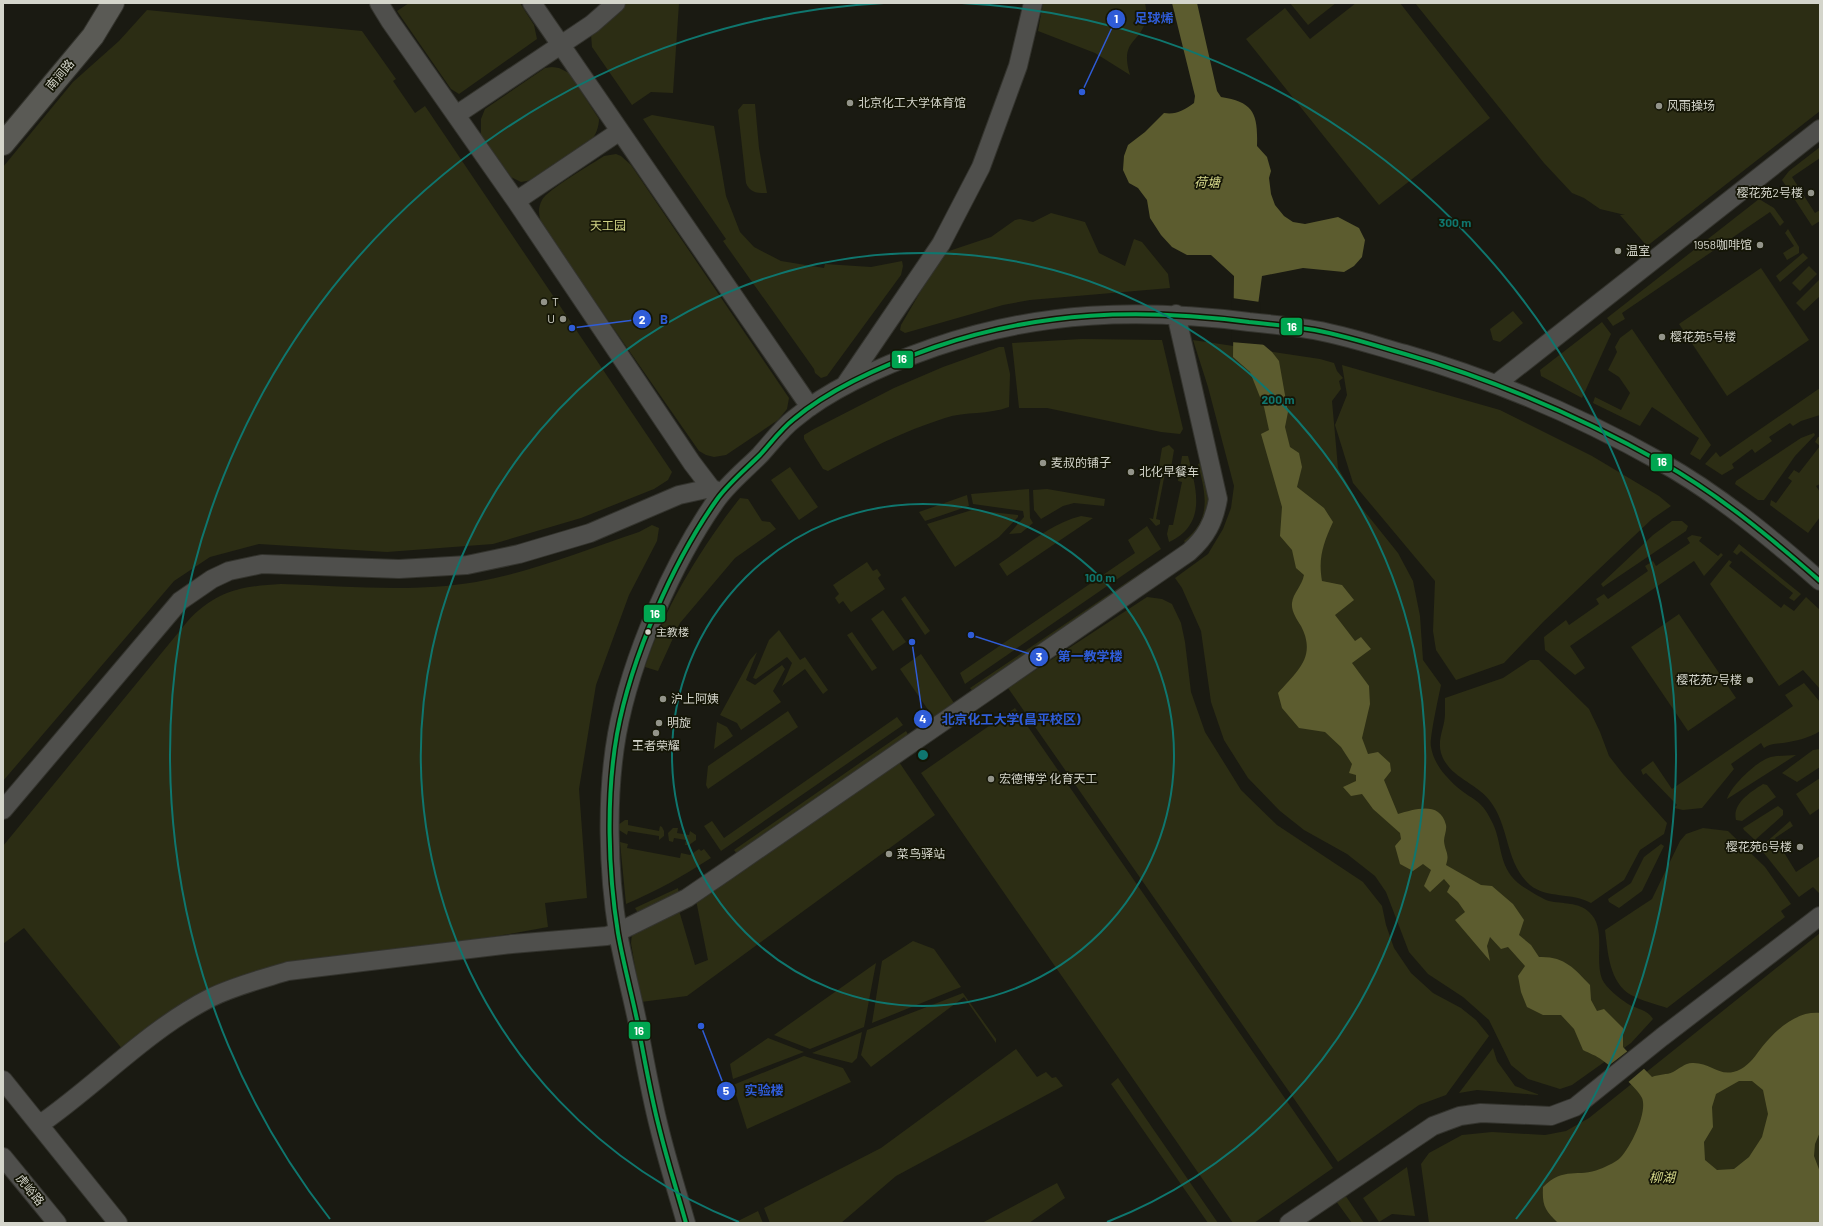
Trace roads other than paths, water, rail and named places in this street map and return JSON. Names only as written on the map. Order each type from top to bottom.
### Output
[{"type":"main road","name":"南涧路","points":[[3,144],[93,36],[113,3]]},
{"type":"street","points":[[379,3],[716,491]]},
{"type":"street","points":[[532,3],[810,407]]},
{"type":"street","points":[[456,115],[597,20],[616,3]]},
{"type":"street","points":[[842,388],[871,349],[942,244],[981,167],[1018,66],[1033,3]]},
{"type":"street","points":[[1496,384],[1820,129]]},
{"type":"street","points":[[516,201],[620,131]]},
{"type":"street","points":[[686,1223],[658,1127],[618,932],[613,884],[610,808],[617,737],[627,692],[640,651],[669,585],[702,523],[716,491],[791,421],[810,407],[842,388],[888,365],[950,342],[988,331],[1068,317],[1120,314],[1176,314],[1308,329],[1367,343],[1462,371],[1569,414],[1664,464],[1716,497],[1752,524],[1820,581]]},
{"type":"street","points":[[39,1125],[170,1023],[211,998],[258,981],[288,971],[512,944],[607,936],[687,898],[1189,552],[1201,542],[1213,522],[1218,499],[1176,314]]},
{"type":"street","points":[[3,810],[180,601],[212,579],[229,571],[262,564],[398,569],[466,565],[519,554],[590,534],[679,495],[716,491]]},
{"type":"street","points":[[1289,1223],[1433,1126],[1460,1116],[1481,1113],[1551,1116],[1576,1108],[1662,1037],[1820,916]]},
{"type":"street","points":[[3,1080],[118,1223]]},
{"type":"street","name":"虎峪路","points":[[3,1158],[57,1223]]},
{"type":"water","points":[[1172,3],[1197,3],[1217,91],[1221,97],[1241,102],[1252,111],[1255,118],[1257,146],[1267,157],[1271,171],[1269,178],[1271,194],[1275,205],[1284,216],[1293,222],[1305,224],[1338,217],[1359,228],[1365,240],[1362,257],[1354,266],[1344,272],[1303,268],[1262,276],[1258,305],[1259,341],[1272,352],[1279,361],[1288,412],[1285,427],[1290,447],[1299,453],[1302,467],[1297,487],[1324,508],[1333,522],[1326,537],[1322,551],[1322,581],[1342,585],[1354,600],[1335,615],[1355,641],[1361,637],[1371,649],[1352,663],[1369,686],[1370,704],[1362,738],[1368,754],[1378,752],[1390,763],[1391,771],[1384,780],[1398,814],[1412,810],[1426,809],[1438,812],[1443,817],[1446,825],[1444,841],[1447,855],[1446,865],[1481,885],[1492,886],[1513,904],[1524,920],[1519,935],[1531,945],[1539,957],[1548,957],[1562,961],[1579,973],[1590,985],[1591,1000],[1597,1011],[1604,1009],[1623,1028],[1623,1047],[1652,1077],[1671,1073],[1689,1063],[1699,1063],[1727,1073],[1734,1072],[1747,1065],[1774,1034],[1788,1022],[1803,1015],[1820,1013],[1820,1132],[1815,1144],[1814,1156],[1820,1172],[1820,1223],[1558,1223],[1547,1211],[1543,1199],[1543,1187],[1551,1181],[1564,1174],[1585,1173],[1600,1169],[1619,1159],[1633,1139],[1637,1130],[1642,1112],[1642,1098],[1630,1083],[1612,1067],[1598,1057],[1583,1050],[1574,1029],[1561,1015],[1543,1015],[1527,1007],[1521,992],[1518,976],[1525,966],[1508,947],[1501,949],[1490,937],[1487,946],[1490,961],[1455,920],[1465,912],[1458,902],[1447,892],[1450,886],[1444,879],[1430,892],[1424,886],[1431,870],[1423,864],[1413,871],[1400,864],[1395,846],[1401,839],[1400,833],[1373,809],[1362,794],[1351,796],[1343,787],[1356,781],[1356,775],[1349,773],[1352,764],[1341,747],[1325,732],[1299,728],[1282,708],[1278,693],[1298,670],[1306,655],[1307,646],[1305,637],[1292,609],[1294,596],[1304,575],[1296,568],[1292,550],[1280,536],[1282,507],[1261,434],[1269,430],[1264,407],[1250,372],[1233,357],[1234,276],[1211,255],[1187,255],[1172,247],[1161,235],[1150,218],[1147,200],[1138,188],[1129,183],[1123,170],[1124,156],[1128,145],[1145,132],[1164,113],[1180,111],[1194,103],[1195,96]],"holes":[[[1739,1081],[1752,1081],[1763,1090],[1768,1114],[1762,1137],[1749,1157],[1734,1169],[1717,1170],[1705,1160],[1704,1142],[1713,1127],[1712,1107],[1716,1094]]]},
{"type":"place","name":"足球烯","points":[[1082,92]]},
{"type":"place","name":"北京化工大学体育馆","points":[[850,103]]},
{"type":"place","name":"风雨操场","points":[[1659,106]]},
{"type":"place","name":"樱花苑2号楼","points":[[1811,193]]},
{"type":"place","name":"1958咖啡馆","points":[[1760,245]]},
{"type":"place","name":"温室","points":[[1618,251]]},
{"type":"place","name":"T","points":[[544,302]]},
{"type":"place","name":"U","points":[[563,319]]},
{"type":"place","name":"B","points":[[572,328]]},
{"type":"place","name":"樱花苑5号楼","points":[[1662,337]]},
{"type":"place","name":"麦叔的铺子","points":[[1043,463]]},
{"type":"place","name":"北化早餐车","points":[[1131,472]]},
{"type":"place","name":"主教楼","points":[[648,632]]},
{"type":"place","name":"第一教学楼","points":[[971,635]]},
{"type":"place","name":"北京化工大学(昌平校区)","points":[[912,642]]},
{"type":"place","name":"樱花苑7号楼","points":[[1750,680]]},
{"type":"place","name":"沪上阿姨","points":[[663,699]]},
{"type":"place","name":"明旋","points":[[659,723]]},
{"type":"place","name":"王者荣耀","points":[[656,733]]},
{"type":"place","name":"宏德博学 化育天工","points":[[991,779]]},
{"type":"place","name":"樱花苑6号楼","points":[[1800,847]]},
{"type":"place","name":"菜鸟驿站","points":[[889,854]]},
{"type":"place","name":"实验楼","points":[[701,1026]]},
{"type":"water label","name":"荷塘","points":[[1207,182]]},
{"type":"water label","name":"柳湖","points":[[1662,1177]]},
{"type":"park label","name":"天工园","points":[[608,226]]}]
